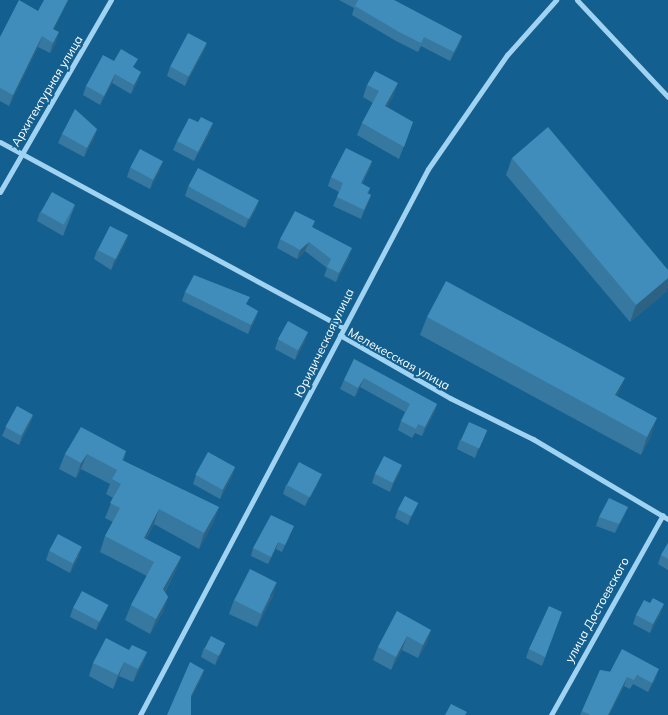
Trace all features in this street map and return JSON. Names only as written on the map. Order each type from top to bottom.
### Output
[{"type":"street","name":"Архитектурная улица","points":[[0,192],[111,0]]},
{"type":"street","name":"Юридическая улица","points":[[140,715],[339,337],[342,325],[428,169],[507,55],[556,0]]},
{"type":"street","points":[[577,0],[668,96]]},
{"type":"street","name":"Мелекесская улица","points":[[0,142],[342,325]]},
{"type":"street","name":"Мелекесская улица","points":[[339,337],[533,439],[668,519]]},
{"type":"street","name":"улица Достоевского","points":[[551,715],[663,515]]},
{"type":"building","points":[[19,0],[38,11],[44,0],[68,0],[53,29],[59,32],[53,43],[42,36],[13,95],[0,88],[0,37]]},
{"type":"building","points":[[358,0],[394,0],[462,36],[454,52],[424,37],[421,43],[355,6]]},
{"type":"building","points":[[188,33],[207,43],[189,76],[170,67]]},
{"type":"building","points":[[121,49],[138,59],[133,67],[141,72],[134,85],[115,74],[104,96],[86,86],[103,55],[114,61]]},
{"type":"building","points":[[375,71],[398,83],[385,106],[413,122],[404,147],[362,123],[379,91],[367,85]]},
{"type":"building","points":[[75,109],[97,129],[87,148],[62,134]]},
{"type":"building","points":[[201,117],[213,123],[198,152],[177,141],[189,118],[198,122]]},
{"type":"building","points":[[548,127],[668,270],[668,278],[636,305],[512,158]]},
{"type":"building","points":[[346,148],[372,161],[361,183],[370,188],[367,193],[371,195],[364,210],[337,197],[343,183],[331,177]]},
{"type":"building","points":[[140,149],[163,161],[153,180],[130,168]]},
{"type":"building","points":[[198,168],[259,200],[249,219],[188,187]]},
{"type":"building","points":[[52,192],[75,205],[64,225],[41,212]]},
{"type":"building","points":[[295,211],[315,221],[312,227],[352,248],[339,273],[327,267],[331,259],[309,242],[300,250],[280,239]]},
{"type":"building","points":[[110,226],[128,235],[116,259],[98,250]]},
{"type":"building","points":[[194,275],[250,297],[246,304],[258,311],[251,325],[185,292]]},
{"type":"building","points":[[446,281],[625,378],[615,395],[657,418],[647,437],[427,317]]},
{"type":"building","points":[[288,321],[308,332],[298,351],[278,339]]},
{"type":"building","points":[[354,359],[437,404],[425,427],[418,424],[416,429],[401,421],[410,404],[364,378],[358,388],[344,380]]},
{"type":"building","points":[[17,406],[33,415],[21,436],[5,427]]},
{"type":"building","points":[[469,422],[487,430],[479,448],[461,440]]},
{"type":"building","points":[[81,427],[126,451],[122,460],[219,507],[204,533],[159,509],[144,538],[181,557],[163,589],[168,597],[156,619],[131,605],[154,562],[105,536],[120,508],[110,503],[121,484],[112,479],[117,470],[87,454],[81,463],[65,454]]},
{"type":"building","points":[[208,452],[235,467],[223,490],[195,475]]},
{"type":"building","points":[[384,456],[402,465],[393,483],[375,474]]},
{"type":"building","points":[[299,462],[322,474],[310,497],[287,485]]},
{"type":"building","points":[[405,496],[418,503],[411,516],[398,509]]},
{"type":"building","points":[[609,498],[628,507],[619,524],[599,517]]},
{"type":"building","points":[[271,515],[294,526],[285,545],[278,542],[271,557],[253,548]]},
{"type":"building","points":[[58,534],[82,547],[73,563],[49,551]]},
{"type":"building","points":[[668,543],[668,559],[661,555]]},
{"type":"building","points":[[250,569],[277,583],[261,614],[234,600]]},
{"type":"building","points":[[82,591],[108,605],[100,622],[73,608]]},
{"type":"building","points":[[653,598],[664,604],[653,624],[636,615],[644,600],[650,603]]},
{"type":"building","points":[[549,606],[562,612],[545,657],[529,649]]},
{"type":"building","points":[[397,611],[431,630],[423,645],[407,636],[396,657],[378,647]]},
{"type":"building","points":[[211,636],[225,643],[219,656],[205,648]]},
{"type":"building","points":[[106,638],[129,650],[132,645],[147,652],[138,669],[124,662],[118,675],[93,663]]},
{"type":"building","points":[[622,649],[659,669],[652,683],[637,675],[634,680],[627,677],[608,715],[590,715],[582,711],[600,670],[610,672]]},
{"type":"building","points":[[190,662],[204,670],[191,696],[191,715],[167,715]]},
{"type":"building","points":[[451,704],[467,712],[465,715],[445,715]]}]
